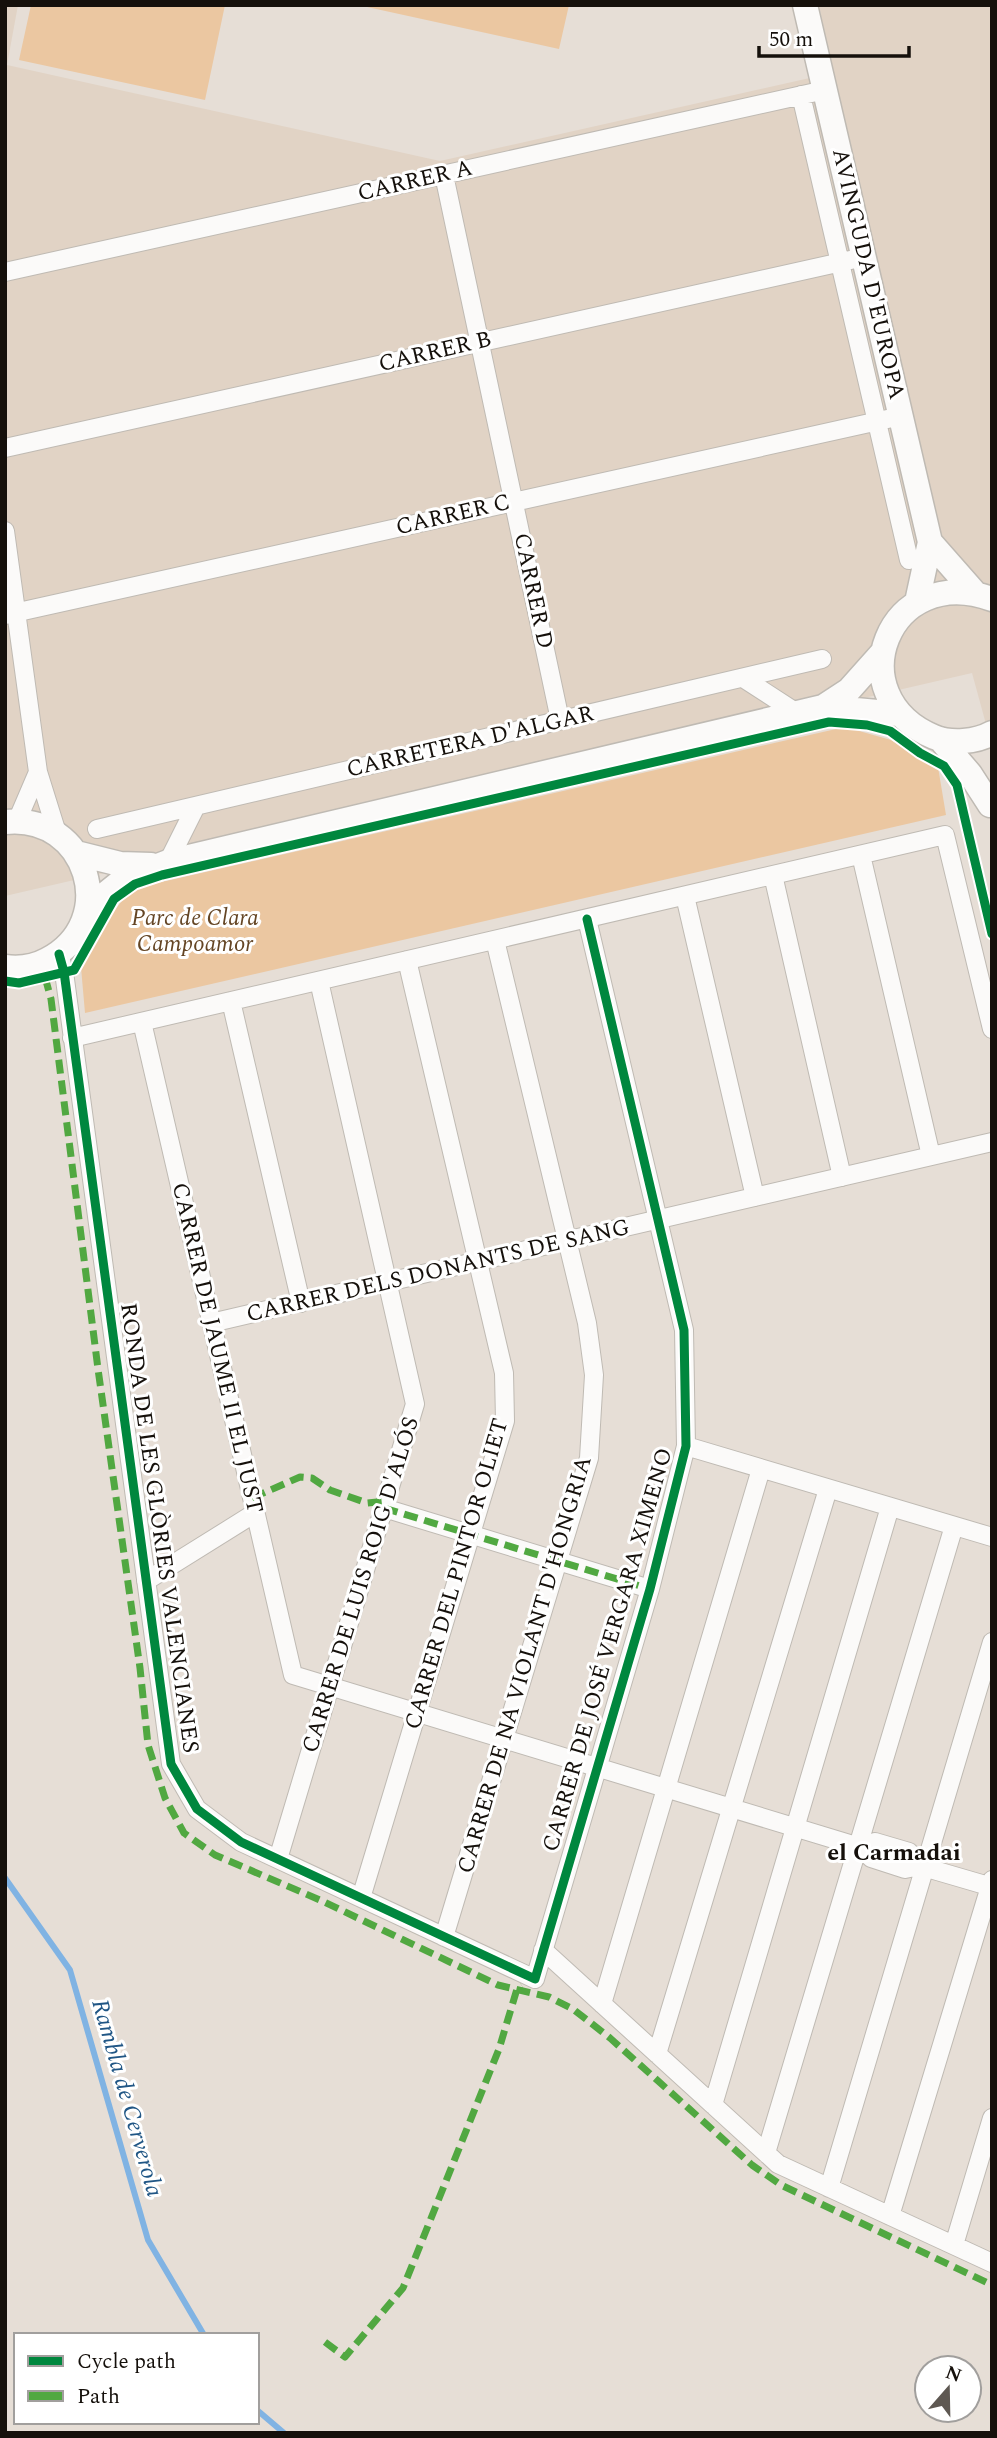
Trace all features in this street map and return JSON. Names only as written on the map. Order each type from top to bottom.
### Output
[{"type":"main road","name":"AVINGUDA D'EUROPA","points":[[805,5],[813,93],[889,418],[930,542],[983,595]]},
{"type":"main road","name":"AVINGUDA D'EUROPA","points":[[917,602],[930,542]]},
{"type":"main road","points":[[983,595],[955,590],[935,594],[917,602],[901,615],[889,633],[882,653],[882,675],[887,696],[899,714],[917,730],[940,739],[964,741],[992,733]]},
{"type":"main road","name":"CARRETERA D'ALGAR","points":[[823,707],[849,690],[882,653]]},
{"type":"main road","name":"CARRETERA D'ALGAR","points":[[88,908],[124,879],[163,864],[823,707],[899,714]]},
{"type":"main road","points":[[940,739],[991,801]]},
{"type":"main road","points":[[5,967],[15,969],[38,965],[59,954],[77,933],[88,908],[89,889],[85,870],[76,853],[57,833],[38,824],[11,821]]},
{"type":"main road","name":"CARRETERA D'ALGAR","points":[[76,853],[120,864],[163,864]]},
{"type":"street","name":"CARRER A","points":[[5,272],[813,93]]},
{"type":"street","name":"CARRER D","points":[[444,175],[561,720]]},
{"type":"street","name":"CARRER B","points":[[5,448],[852,260]]},
{"type":"street","name":"CARRER C","points":[[11,614],[889,418]]},
{"type":"street","name":"AVINGUDA D'EUROPA","points":[[889,418],[909,560]]},
{"type":"street","points":[[5,531],[11,614],[38,772],[57,833]]},
{"type":"street","name":"CARRETERA D'ALGAR","points":[[97,829],[822,659]]},
{"type":"street","points":[[743,678],[797,713]]},
{"type":"street","points":[[11,821],[38,772]]},
{"type":"street","points":[[163,864],[196,806]]},
{"type":"street","points":[[72,1038],[945,835],[992,1029]]},
{"type":"street","points":[[861,855],[931,1156]]},
{"type":"street","points":[[773,875],[842,1177]]},
{"type":"street","points":[[685,896],[755,1197]]},
{"type":"street","name":"CARRER DE JOSÉ VERGARA XIMENO","points":[[535,1979],[650,1589],[687,1446],[684,1330],[587,919]]},
{"type":"street","name":"CARRER DE NA VIOLANT D'HONGRIA","points":[[444,1937],[589,1458],[594,1375],[587,1323],[495,940]]},
{"type":"street","name":"RONDA DE LES GLÒRIES VALENCIANES","points":[[59,954],[171,1764],[197,1809],[241,1842],[535,1979]]},
{"type":"street","name":"CARRER DEL PINTOR OLIET","points":[[361,1898],[505,1421],[504,1373],[407,960]]},
{"type":"street","name":"CARRER DE LUIS ROIG D'ALÓS","points":[[278,1859],[415,1404],[319,981]]},
{"type":"street","points":[[231,1001],[301,1303]]},
{"type":"street","name":"CARRER DE JAUME II EL JUST","points":[[142,1022],[293,1675],[330,1686]]},
{"type":"street","name":"CARRER DELS DONANTS DE SANG","points":[[211,1324],[992,1142]]},
{"type":"street","points":[[687,1446],[992,1537]]},
{"type":"street","points":[[602,2004],[761,1469]]},
{"type":"street","points":[[657,2054],[828,1489]]},
{"type":"street","points":[[713,2105],[890,1507]]},
{"type":"street","points":[[384,1508],[650,1589]]},
{"type":"street","points":[[146,1581],[255,1513]]},
{"type":"street","points":[[766,2153],[861,1847],[954,1526]]},
{"type":"street","points":[[829,2188],[922,1866],[992,1642]]},
{"type":"street","points":[[330,1686],[861,1847],[876,1842],[909,1852],[922,1866],[991,1885],[890,2216]]},
{"type":"street","points":[[543,1950],[778,2164],[992,2263]]},
{"type":"street","points":[[954,2245],[992,2118]]},
{"type":"shaded area","points":[[5,5],[18,5],[7,65],[440,161],[832,73],[819,5],[992,5],[992,746],[972,673],[5,896]]},
{"type":"green space","points":[[31,5],[225,5],[205,100],[19,60]]},
{"type":"green space","points":[[358,5],[569,5],[559,49]]},
{"type":"green space","name":"Parc de Clara Campoamor","points":[[845,727],[891,740],[938,767],[946,815],[85,1013],[80,956],[127,894],[144,886]]},
{"type":"waterway","name":"Rambla de Cerverola","points":[[5,1878],[70,1970],[148,2240],[203,2333]]},
{"type":"waterway","name":"Rambla de Cerverola","points":[[259,2412],[284,2433]]},
{"type":"marked path","points":[[45,977],[51,999],[148,1745],[165,1798],[184,1833],[215,1855],[320,1900],[498,1985],[549,1997],[573,2009],[610,2038],[752,2165],[781,2185],[992,2285]]},
{"type":"marked path","points":[[252,1498],[300,1477],[312,1478],[330,1490],[367,1503],[386,1501]]},
{"type":"marked path","points":[[384,1508],[650,1589]]},
{"type":"marked path","points":[[325,2342],[345,2357],[403,2288],[499,2049],[517,1989],[522,1986]]},
{"type":"cycle path","points":[[5,981],[19,983],[74,970],[114,899],[135,884],[162,875],[829,722],[867,725],[890,731],[920,753],[944,766],[957,785],[992,934]]},
{"type":"cycle path","points":[[59,954],[64,972],[171,1764],[197,1809],[241,1842],[535,1979],[650,1589],[686,1446],[684,1330],[587,919]]},
{"type":"district","name":"el Carmadai","points":[[894,1853]]}]
